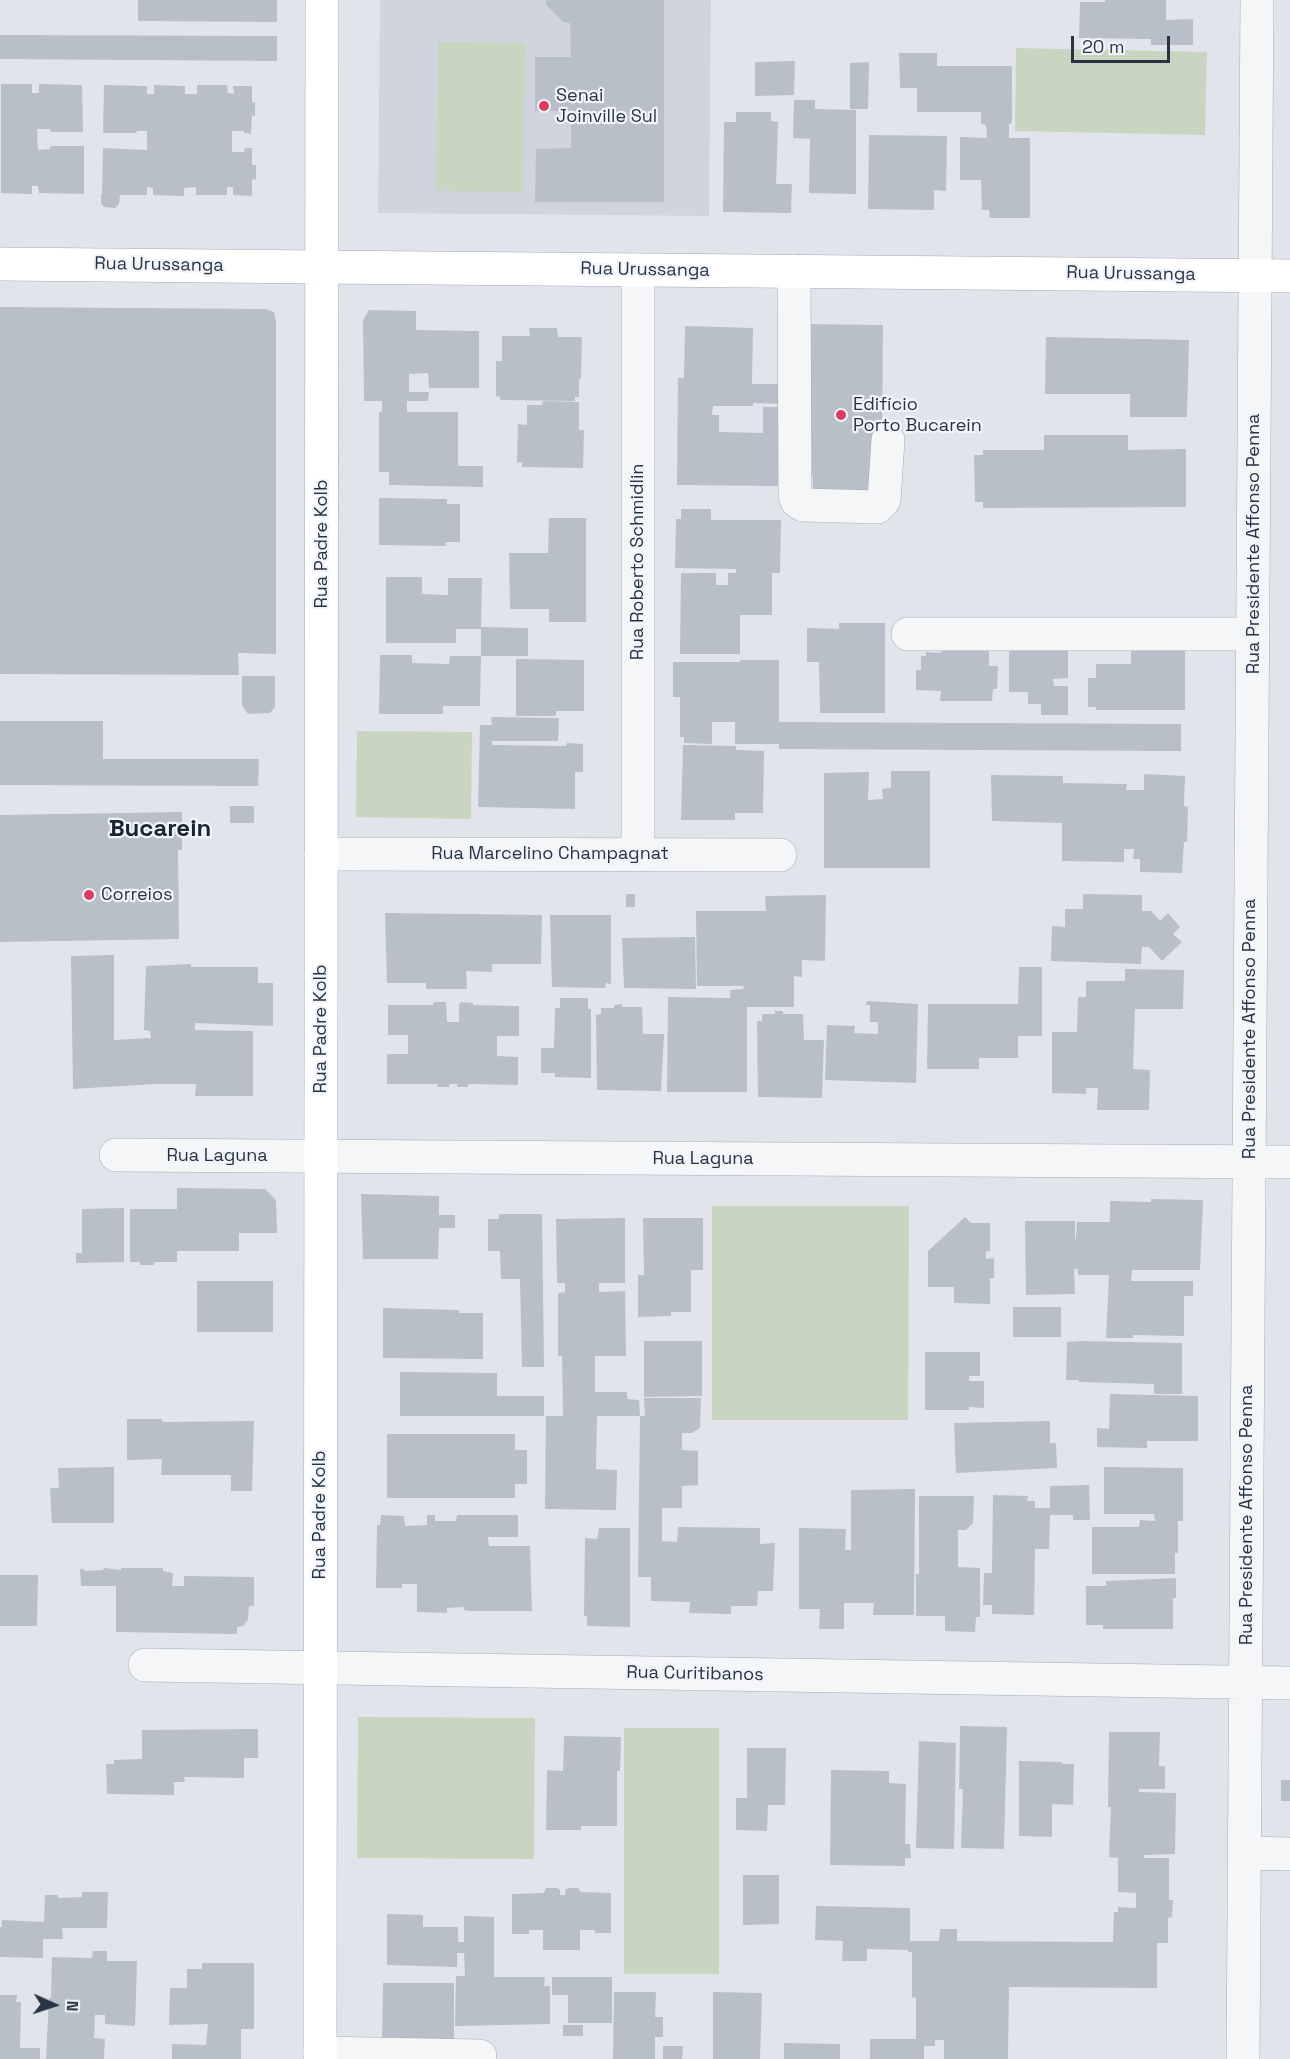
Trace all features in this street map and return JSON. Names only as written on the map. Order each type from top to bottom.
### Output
[{"type":"main road","name":"Rua Padre Kolb","points":[[320,2056],[322,0]]},
{"type":"main road","name":"Rua Urussanga","points":[[0,264],[1290,276]]},
{"type":"street","name":"Rua Presidente Affonso Penna","points":[[1244,2059],[1257,0]]},
{"type":"street","name":"Rua Roberto Schmidlin","points":[[638,270],[638,854]]},
{"type":"street","points":[[794,271],[795,495],[797,501],[803,505],[877,507],[884,500],[888,440]]},
{"type":"street","points":[[908,634],[1253,634]]},
{"type":"street","name":"Rua Marcelino Champagnat","points":[[321,854],[780,855]]},
{"type":"street","name":"Rua Laguna","points":[[116,1155],[1290,1162]]},
{"type":"street","name":"Rua Curitibanos","points":[[145,1665],[1290,1683]]},
{"type":"street","points":[[1245,1853],[1290,1854]]},
{"type":"street","points":[[320,2056],[480,2056]]},
{"type":"shaded area","name":"Senai Joinville Sul","points":[[380,0],[711,0],[709,216],[378,213]]},
{"type":"green space","points":[[438,42],[525,43],[523,192],[436,191]]},
{"type":"green space","points":[[1016,48],[1207,52],[1205,135],[1015,131]]},
{"type":"green space","points":[[357,731],[472,732],[471,819],[356,817]]},
{"type":"green space","points":[[712,1206],[909,1206],[908,1420],[712,1420]]},
{"type":"green space","points":[[358,1717],[535,1718],[534,1859],[357,1858]]},
{"type":"green space","points":[[624,1728],[719,1728],[719,1974],[624,1974]]},
{"type":"building","points":[[138,0],[277,0],[277,22],[138,21]]},
{"type":"building","points":[[546,0],[664,0],[664,202],[535,202],[536,149],[571,148],[571,111],[535,111],[535,57],[571,57],[570,23],[563,22],[546,5]]},
{"type":"building","points":[[1105,0],[1166,0],[1166,20],[1193,19],[1193,45],[1151,45],[1151,39],[1079,38],[1080,2],[1105,2]]},
{"type":"building","points":[[0,35],[277,36],[277,61],[0,59]]},
{"type":"building","points":[[899,53],[937,53],[937,66],[1012,66],[1012,123],[1009,124],[1009,138],[1030,138],[1030,218],[990,218],[989,210],[982,210],[981,180],[960,180],[960,137],[987,138],[986,125],[981,124],[981,112],[917,112],[917,88],[900,88]]},
{"type":"building","points":[[795,61],[794,95],[755,96],[755,62]]},
{"type":"building","points":[[869,62],[868,109],[850,109],[850,63]]},
{"type":"building","points":[[1,84],[32,84],[32,93],[39,93],[39,84],[82,85],[83,132],[51,132],[50,129],[37,129],[38,150],[50,149],[50,146],[84,146],[84,194],[39,193],[38,186],[32,186],[32,194],[1,193]]},
{"type":"building","points":[[104,85],[147,86],[147,94],[154,94],[154,85],[185,86],[185,94],[197,94],[197,85],[227,85],[228,93],[234,94],[233,86],[252,86],[255,116],[252,115],[251,134],[244,133],[244,131],[232,131],[232,152],[244,152],[245,148],[252,148],[252,165],[256,165],[256,180],[252,179],[252,196],[233,195],[233,187],[227,187],[227,195],[196,195],[196,187],[184,188],[184,196],[153,195],[153,188],[147,187],[147,195],[120,195],[119,204],[115,208],[104,207],[101,203],[103,148],[147,150],[147,131],[103,133]]},
{"type":"building","points":[[794,100],[815,100],[815,109],[856,110],[856,194],[809,193],[810,139],[793,138]]},
{"type":"building","points":[[736,112],[771,112],[771,121],[778,122],[776,184],[792,184],[791,213],[723,212],[724,122],[736,122]]},
{"type":"building","points":[[869,135],[947,136],[946,191],[934,190],[934,210],[868,209]]},
{"type":"building","points":[[0,307],[266,309],[274,312],[276,321],[276,654],[238,653],[239,675],[0,674]]},
{"type":"building","points":[[369,310],[416,311],[416,330],[479,331],[479,388],[429,388],[428,373],[409,374],[409,392],[429,392],[428,401],[407,401],[407,412],[458,412],[458,466],[483,466],[483,487],[389,485],[389,472],[379,472],[379,412],[382,412],[382,401],[364,401],[363,320]]},
{"type":"building","name":"Edifício Porto Bucarein","points":[[798,324],[883,325],[882,428],[874,502],[812,501],[813,477],[799,477]]},
{"type":"building","points":[[685,326],[753,328],[752,384],[782,384],[782,404],[753,403],[753,406],[713,406],[712,415],[719,415],[719,432],[763,433],[763,407],[782,407],[781,486],[677,485],[678,378],[684,378]]},
{"type":"building","points":[[529,328],[557,328],[558,337],[582,337],[581,379],[579,379],[579,397],[575,397],[575,401],[500,400],[500,397],[496,396],[496,361],[502,361],[502,336],[530,336]]},
{"type":"building","points":[[1046,337],[1189,340],[1187,417],[1130,417],[1130,394],[1045,394]]},
{"type":"building","points":[[543,401],[579,402],[579,430],[584,430],[583,468],[522,467],[522,462],[517,463],[518,424],[527,425],[527,405],[542,405]]},
{"type":"building","points":[[1044,435],[1128,435],[1128,450],[1186,449],[1186,507],[983,508],[983,502],[975,502],[974,455],[983,455],[983,450],[1044,450]]},
{"type":"building","points":[[379,498],[447,499],[447,504],[460,504],[460,542],[446,542],[446,546],[379,545]]},
{"type":"building","points":[[681,509],[711,509],[711,520],[781,520],[780,573],[772,573],[772,615],[740,615],[740,654],[680,654],[681,573],[716,573],[716,585],[728,585],[728,573],[736,573],[736,569],[675,568],[676,519],[681,519]]},
{"type":"building","points":[[549,518],[586,518],[586,622],[549,622],[549,609],[510,609],[509,553],[548,553]]},
{"type":"building","points":[[386,577],[422,577],[422,594],[448,595],[448,578],[482,578],[481,627],[528,628],[528,656],[481,656],[481,629],[456,629],[456,643],[386,643]]},
{"type":"building","points":[[839,623],[885,623],[885,713],[820,713],[819,662],[807,662],[807,628],[839,629]]},
{"type":"building","points":[[1009,638],[1068,643],[1068,678],[1053,679],[1054,686],[1068,686],[1068,715],[1041,715],[1041,704],[1028,704],[1028,692],[1009,692]]},
{"type":"building","points":[[1131,645],[1185,645],[1185,710],[1096,710],[1096,707],[1088,707],[1088,678],[1096,678],[1096,664],[1131,664]]},
{"type":"building","points":[[941,646],[989,646],[989,666],[998,666],[997,689],[993,689],[992,701],[940,701],[941,691],[916,690],[916,670],[921,670],[921,656],[926,656],[926,652],[941,653]]},
{"type":"building","points":[[380,655],[412,655],[412,663],[449,664],[450,656],[481,656],[480,706],[443,706],[443,714],[379,714]]},
{"type":"building","points":[[516,659],[584,660],[584,711],[556,711],[556,716],[516,716]]},
{"type":"building","points":[[740,660],[779,660],[779,722],[1181,724],[1181,751],[779,749],[779,744],[735,744],[735,722],[712,722],[712,744],[684,743],[684,737],[680,737],[680,697],[673,697],[673,662],[740,662]]},
{"type":"building","points":[[242,676],[275,676],[275,707],[270,713],[248,714],[242,706]]},
{"type":"building","points":[[491,717],[559,718],[558,741],[492,741],[492,745],[566,746],[567,743],[583,744],[583,772],[575,772],[575,809],[478,807],[480,725],[492,725]]},
{"type":"building","points":[[0,721],[103,721],[103,759],[259,759],[258,786],[0,785]]},
{"type":"building","points":[[683,745],[736,746],[736,750],[764,751],[763,813],[735,813],[735,820],[681,820]]},
{"type":"building","points":[[891,771],[930,771],[930,868],[824,868],[824,773],[869,772],[868,800],[883,799],[882,789],[891,788]]},
{"type":"building","points":[[1144,774],[1185,776],[1184,806],[1188,807],[1187,842],[1184,842],[1182,873],[1140,872],[1140,859],[1133,859],[1134,849],[1124,849],[1124,862],[1062,861],[1062,823],[992,821],[991,775],[1063,776],[1063,783],[1127,784],[1126,790],[1144,790]]},
{"type":"building","points":[[230,806],[254,806],[254,823],[230,823]]},
{"type":"building","name":"Correios","points":[[182,812],[182,850],[178,850],[179,939],[0,942],[0,815]]},
{"type":"building","points":[[626,894],[635,894],[635,907],[626,907]]},
{"type":"building","points":[[1083,894],[1142,895],[1142,911],[1151,911],[1160,921],[1168,913],[1180,927],[1173,934],[1182,942],[1162,961],[1149,947],[1142,947],[1141,964],[1051,961],[1052,926],[1065,927],[1065,909],[1083,909]]},
{"type":"building","points":[[826,895],[825,961],[802,960],[802,977],[794,976],[794,1007],[747,1007],[747,1092],[667,1092],[668,997],[730,998],[730,990],[743,989],[744,986],[697,986],[696,911],[766,911],[765,896]]},
{"type":"building","points":[[385,913],[542,915],[541,964],[492,964],[492,972],[466,971],[467,989],[426,989],[426,983],[387,983]]},
{"type":"building","points":[[550,915],[611,915],[611,984],[606,983],[605,988],[552,987]]},
{"type":"building","points":[[695,937],[696,989],[624,988],[622,938]]},
{"type":"building","points":[[114,955],[114,1040],[151,1038],[150,1031],[144,1030],[146,966],[191,964],[191,967],[258,967],[258,983],[273,983],[273,1026],[195,1023],[195,1030],[253,1031],[253,1096],[195,1096],[196,1084],[73,1089],[71,956]]},
{"type":"building","points":[[1019,967],[1042,967],[1042,1036],[1018,1036],[1018,1058],[979,1058],[979,1069],[927,1069],[928,1004],[1018,1004]]},
{"type":"building","points":[[1125,969],[1184,970],[1183,1009],[1135,1009],[1133,1069],[1150,1070],[1149,1110],[1097,1110],[1098,1088],[1086,1088],[1086,1094],[1052,1093],[1052,1032],[1077,1032],[1078,997],[1086,997],[1086,981],[1125,981]]},
{"type":"building","points":[[560,998],[588,998],[588,1009],[591,1009],[591,1078],[555,1077],[555,1073],[541,1073],[541,1048],[554,1048],[555,1008],[560,1008]]},
{"type":"building","points":[[867,1001],[918,1004],[916,1083],[825,1080],[827,1025],[855,1026],[854,1033],[878,1034],[878,1022],[870,1022],[870,1005],[866,1005]]},
{"type":"building","points":[[434,1002],[446,1002],[447,1022],[459,1022],[461,1002],[473,1003],[473,1005],[519,1006],[519,1036],[497,1036],[497,1056],[518,1057],[518,1085],[468,1084],[468,1087],[457,1087],[457,1084],[449,1084],[449,1087],[437,1087],[438,1084],[387,1084],[387,1054],[408,1054],[408,1035],[388,1035],[388,1005],[433,1005]]},
{"type":"building","points":[[622,1004],[622,1007],[642,1007],[643,1034],[664,1034],[661,1091],[597,1090],[596,1015],[601,1014],[601,1008],[614,1008],[614,1005]]},
{"type":"building","points":[[775,1011],[783,1011],[783,1014],[803,1014],[804,1040],[824,1040],[822,1098],[758,1097],[757,1021],[762,1021],[762,1014],[775,1014]]},
{"type":"building","points":[[177,1188],[265,1189],[276,1200],[277,1233],[239,1233],[239,1251],[177,1251],[177,1262],[154,1262],[154,1265],[140,1265],[140,1262],[130,1262],[130,1209],[177,1209]]},
{"type":"building","points":[[361,1194],[439,1196],[439,1215],[455,1215],[455,1228],[439,1228],[438,1259],[363,1259]]},
{"type":"building","points":[[1151,1199],[1203,1200],[1200,1270],[1132,1270],[1131,1281],[1193,1281],[1193,1296],[1184,1296],[1184,1336],[1133,1335],[1133,1338],[1106,1338],[1109,1275],[1078,1275],[1078,1269],[1074,1269],[1075,1294],[1026,1295],[1025,1221],[1075,1221],[1076,1239],[1077,1222],[1110,1222],[1110,1201],[1151,1202]]},
{"type":"building","points":[[124,1208],[124,1262],[76,1263],[76,1253],[82,1253],[82,1209]]},
{"type":"building","points":[[499,1214],[542,1214],[544,1367],[522,1367],[520,1279],[501,1279],[500,1251],[488,1251],[488,1219],[499,1219]]},
{"type":"building","points":[[965,1217],[971,1223],[990,1223],[990,1251],[986,1251],[986,1259],[994,1258],[994,1278],[990,1278],[990,1304],[954,1303],[954,1287],[928,1287],[928,1251]]},
{"type":"building","points":[[625,1218],[625,1283],[599,1283],[599,1292],[625,1291],[626,1356],[595,1356],[595,1392],[627,1392],[627,1399],[639,1400],[640,1416],[597,1416],[596,1469],[617,1470],[616,1510],[545,1509],[546,1416],[563,1416],[562,1356],[558,1356],[558,1293],[565,1292],[565,1283],[557,1283],[556,1219]]},
{"type":"building","points":[[643,1218],[703,1218],[703,1270],[691,1270],[691,1312],[671,1312],[671,1316],[638,1317],[638,1275],[644,1275]]},
{"type":"building","points":[[197,1281],[273,1281],[273,1332],[197,1332]]},
{"type":"building","points":[[1013,1307],[1061,1307],[1061,1337],[1013,1337]]},
{"type":"building","points":[[383,1308],[483,1313],[483,1359],[383,1358]]},
{"type":"building","points":[[644,1341],[702,1341],[702,1396],[644,1397]]},
{"type":"building","points":[[1067,1342],[1182,1343],[1182,1394],[1154,1394],[1154,1384],[1066,1380]]},
{"type":"building","points":[[925,1352],[980,1352],[980,1376],[969,1376],[969,1381],[984,1381],[984,1408],[925,1410]]},
{"type":"building","points":[[400,1372],[497,1373],[497,1396],[544,1396],[544,1416],[400,1416]]},
{"type":"building","points":[[1110,1394],[1198,1396],[1198,1441],[1147,1441],[1147,1448],[1097,1447],[1097,1428],[1109,1429]]},
{"type":"building","points":[[644,1398],[701,1398],[700,1428],[692,1433],[682,1433],[682,1450],[698,1451],[698,1485],[682,1486],[682,1508],[662,1508],[662,1541],[677,1542],[678,1527],[760,1528],[760,1544],[775,1543],[773,1591],[758,1591],[757,1606],[731,1606],[731,1614],[689,1613],[690,1602],[651,1601],[651,1577],[638,1577],[640,1416],[645,1416]]},
{"type":"building","points":[[127,1419],[162,1419],[162,1422],[254,1421],[252,1491],[231,1491],[231,1475],[161,1475],[162,1459],[127,1460]]},
{"type":"building","points":[[1050,1421],[1050,1443],[1056,1443],[1057,1468],[956,1473],[954,1423]]},
{"type":"building","points":[[387,1434],[515,1434],[515,1450],[527,1450],[527,1484],[515,1484],[515,1498],[387,1498]]},
{"type":"building","points":[[114,1467],[114,1523],[52,1523],[50,1488],[59,1488],[58,1468]]},
{"type":"building","points":[[1104,1467],[1183,1468],[1183,1521],[1178,1521],[1178,1553],[1175,1553],[1175,1574],[1092,1574],[1092,1527],[1139,1527],[1140,1520],[1155,1521],[1154,1514],[1104,1514]]},
{"type":"building","points":[[1089,1485],[1090,1520],[1073,1520],[1073,1515],[1050,1515],[1049,1549],[1035,1549],[1034,1615],[992,1614],[992,1605],[983,1605],[984,1573],[992,1573],[993,1495],[1028,1496],[1027,1501],[1035,1501],[1035,1508],[1050,1508],[1050,1486]]},
{"type":"building","points":[[915,1489],[914,1615],[873,1615],[874,1603],[844,1603],[844,1629],[819,1629],[820,1609],[799,1609],[799,1528],[846,1529],[845,1550],[851,1550],[851,1490]]},
{"type":"building","points":[[919,1496],[974,1496],[973,1523],[966,1530],[958,1530],[958,1567],[980,1568],[980,1617],[976,1617],[975,1632],[945,1631],[945,1616],[916,1616],[916,1574],[919,1574]]},
{"type":"building","points":[[381,1515],[404,1516],[405,1526],[427,1525],[427,1515],[435,1515],[435,1521],[456,1521],[457,1515],[518,1515],[518,1537],[488,1537],[489,1546],[530,1546],[532,1611],[468,1611],[464,1610],[464,1607],[447,1608],[447,1613],[417,1612],[417,1584],[402,1584],[402,1588],[376,1588],[377,1525],[380,1525]]},
{"type":"building","points":[[599,1528],[630,1528],[630,1627],[587,1626],[587,1616],[584,1616],[585,1538],[597,1539]]},
{"type":"building","points":[[104,1568],[121,1570],[121,1568],[163,1568],[163,1571],[173,1573],[172,1586],[184,1586],[184,1576],[254,1577],[254,1606],[249,1606],[248,1620],[243,1626],[237,1627],[237,1634],[116,1632],[116,1586],[81,1586],[80,1569],[84,1571],[103,1570]]},
{"type":"building","points":[[0,1575],[38,1575],[37,1626],[0,1626]]},
{"type":"building","points":[[1176,1578],[1176,1598],[1173,1598],[1173,1629],[1103,1629],[1103,1625],[1086,1625],[1086,1586],[1106,1586],[1106,1581]]},
{"type":"building","points":[[960,1726],[1007,1727],[1004,1849],[961,1848],[963,1789],[959,1789]]},
{"type":"building","points":[[258,1729],[258,1758],[244,1758],[244,1778],[184,1777],[185,1782],[174,1782],[174,1795],[107,1794],[106,1764],[114,1764],[114,1760],[142,1759],[142,1730]]},
{"type":"building","points":[[1109,1732],[1160,1732],[1159,1766],[1165,1766],[1165,1789],[1139,1789],[1139,1792],[1176,1793],[1175,1854],[1144,1855],[1144,1858],[1169,1858],[1169,1900],[1173,1900],[1172,1917],[1168,1918],[1168,1943],[1157,1943],[1157,1988],[1009,1987],[1008,2059],[944,2059],[944,2040],[935,2040],[935,2046],[924,2046],[924,2059],[870,2059],[870,2039],[916,2039],[916,1998],[912,1997],[912,1952],[867,1949],[867,1961],[842,1961],[843,1941],[815,1940],[816,1906],[910,1908],[910,1941],[939,1941],[940,1929],[957,1929],[957,1941],[1113,1942],[1114,1912],[1118,1912],[1118,1907],[1136,1908],[1136,1893],[1118,1892],[1118,1858],[1109,1857],[1111,1807],[1108,1807]]},
{"type":"building","points":[[564,1736],[621,1737],[620,1771],[617,1771],[617,1826],[581,1826],[581,1830],[546,1830],[547,1770],[563,1771]]},
{"type":"building","points":[[919,1741],[956,1743],[954,1849],[916,1848]]},
{"type":"building","points":[[747,1748],[786,1748],[785,1805],[768,1805],[767,1831],[736,1830],[736,1798],[747,1798]]},
{"type":"building","points":[[1019,1761],[1074,1764],[1073,1805],[1052,1804],[1052,1837],[1019,1836]]},
{"type":"building","points":[[831,1770],[889,1771],[889,1783],[906,1784],[905,1844],[910,1844],[911,1858],[905,1858],[905,1866],[830,1865]]},
{"type":"building","points":[[1281,1780],[1290,1780],[1290,1801],[1281,1801]]},
{"type":"building","points":[[743,1875],[779,1875],[779,1924],[743,1925]]},
{"type":"building","points":[[546,1888],[557,1888],[560,1890],[560,1895],[565,1895],[565,1890],[568,1888],[578,1888],[581,1892],[611,1893],[611,1933],[580,1930],[580,1950],[543,1950],[543,1930],[529,1930],[529,1934],[512,1934],[512,1894],[544,1893]]},
{"type":"building","points":[[82,1892],[108,1892],[107,1928],[62,1928],[63,1939],[43,1939],[43,1958],[0,1957],[2,1920],[44,1922],[45,1895],[58,1895],[58,1898],[82,1897]]},
{"type":"building","points":[[387,1914],[423,1915],[423,1927],[458,1927],[458,1942],[464,1942],[464,1916],[494,1917],[494,1977],[545,1977],[544,1986],[550,1986],[550,2024],[455,2026],[456,1976],[465,1976],[464,1953],[457,1953],[457,1967],[387,1965]]},
{"type":"building","points":[[93,1951],[107,1951],[107,1961],[137,1961],[135,2026],[105,2024],[105,2015],[95,2015],[94,2038],[105,2039],[104,2059],[46,2059],[52,1957],[92,1958]]},
{"type":"building","points":[[202,1963],[254,1963],[254,2029],[241,2029],[241,2059],[172,2059],[172,2044],[206,2045],[208,2024],[169,2025],[170,1988],[187,1988],[187,1969],[202,1969]]},
{"type":"building","points":[[552,1977],[612,1977],[612,2023],[568,2023],[568,1995],[552,1995]]},
{"type":"building","points":[[383,1983],[454,1983],[454,2047],[382,2046]]},
{"type":"building","points":[[614,1992],[656,1992],[655,2017],[663,2017],[663,2037],[655,2037],[655,2059],[613,2059]]},
{"type":"building","points":[[713,1992],[762,1993],[760,2059],[713,2059]]},
{"type":"building","points":[[0,1995],[17,1995],[16,2002],[21,2002],[20,2048],[40,2048],[40,2059],[0,2059]]},
{"type":"building","points":[[563,2025],[583,2025],[583,2036],[563,2036]]},
{"type":"building","points":[[784,2043],[840,2044],[840,2059],[784,2059]]},
{"type":"building","points":[[663,2046],[683,2046],[682,2059],[663,2059]]},
{"type":"place","name":"Senai Joinville Sul","points":[[544,106]]},
{"type":"place","name":"Edifício Porto Bucarein","points":[[841,415]]},
{"type":"place","name":"Correios","points":[[89,895]]},
{"type":"district","name":"Bucarein","points":[[160,829]]}]
